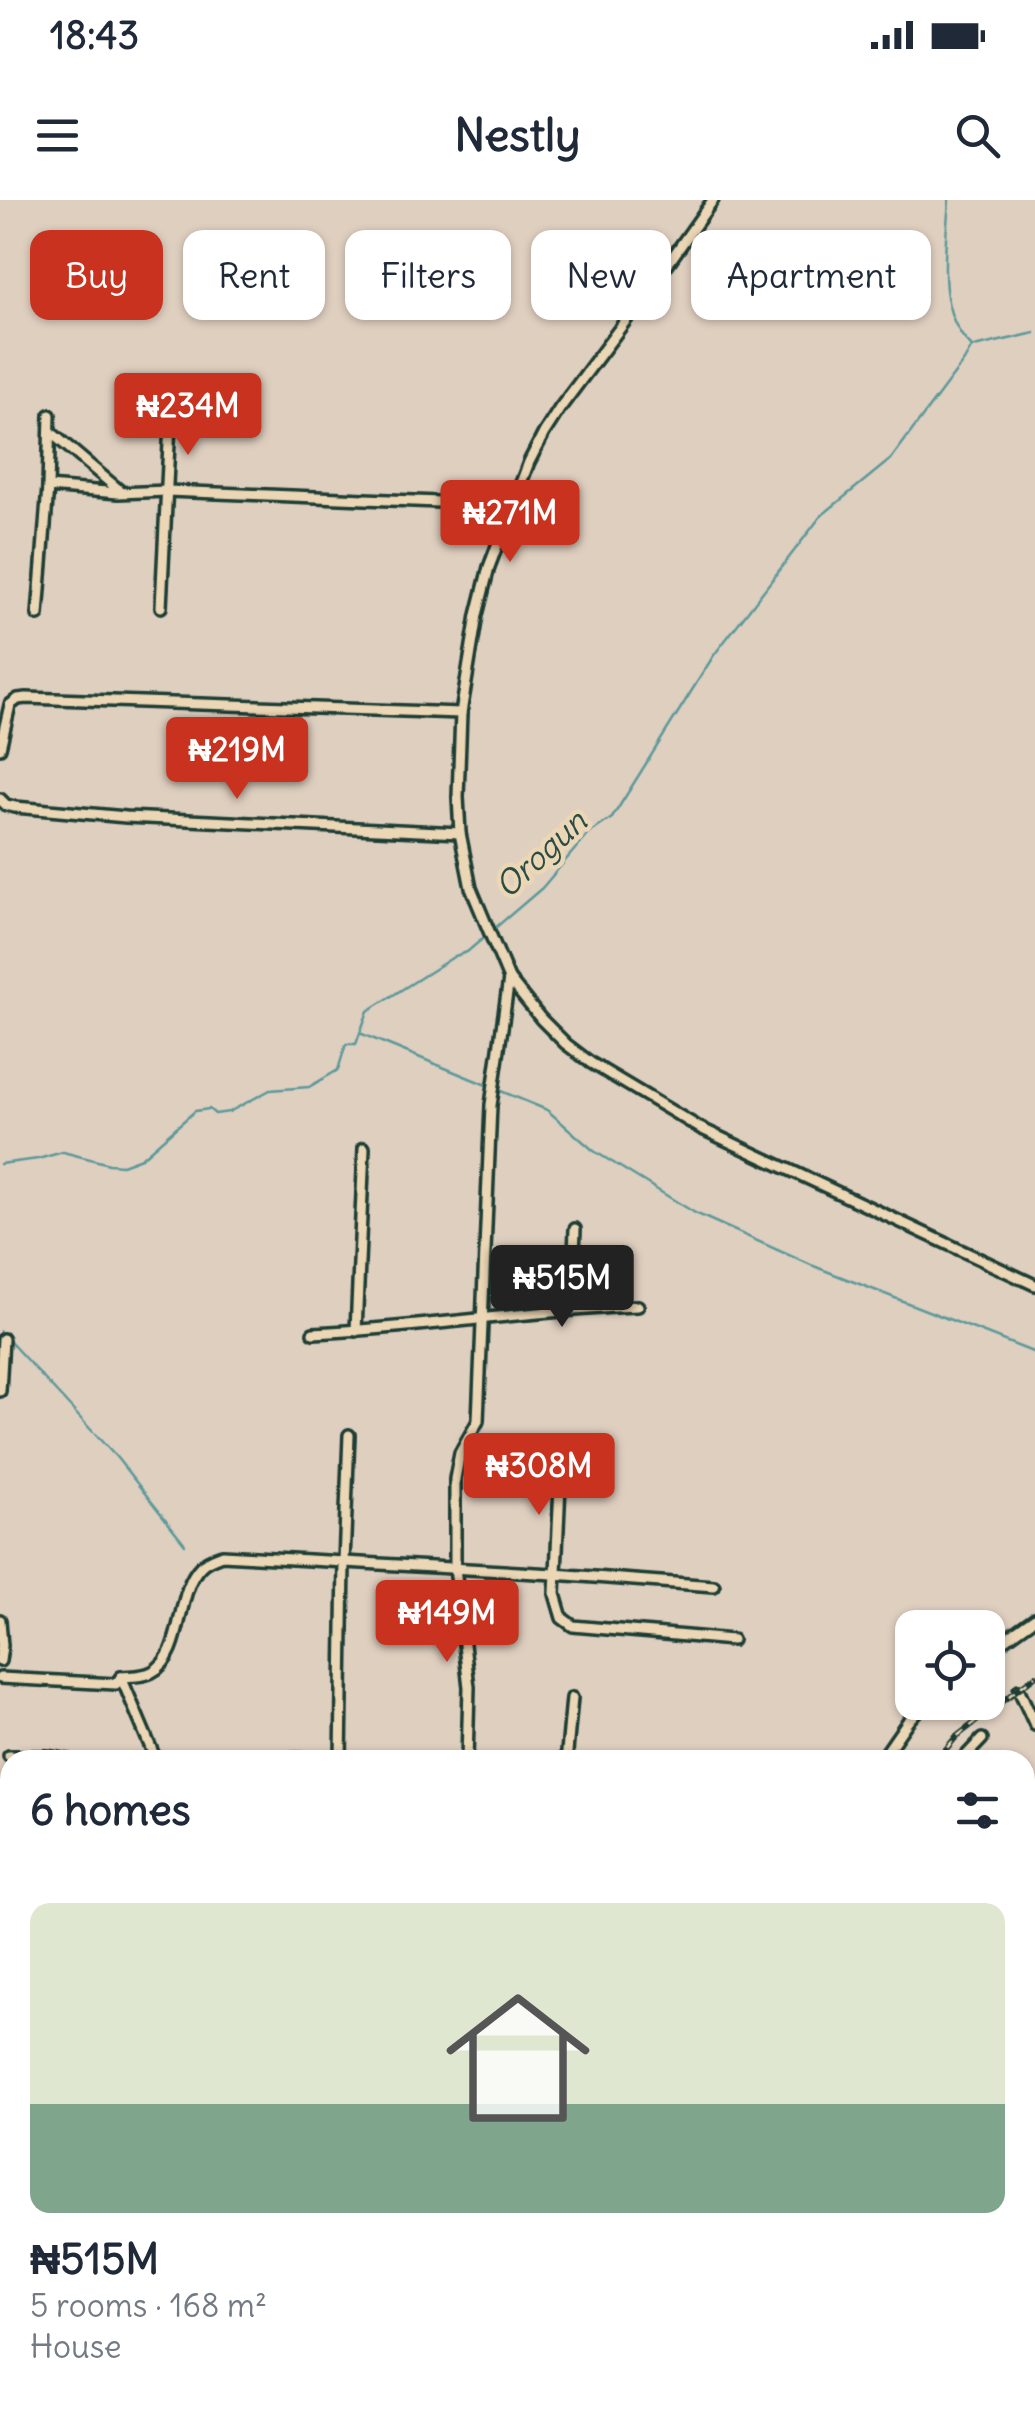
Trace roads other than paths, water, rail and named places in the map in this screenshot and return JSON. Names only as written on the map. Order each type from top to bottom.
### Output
[{"type":"street","points":[[712,200],[560,408],[529,462],[489,567],[461,714],[460,832],[471,888],[509,979],[566,1044],[626,1086],[700,1128],[1035,1285]]},
{"type":"street","points":[[38,615],[50,415]]},
{"type":"street","points":[[161,607],[170,423]]},
{"type":"street","points":[[54,435],[118,493]]},
{"type":"street","points":[[48,487],[118,493],[168,491],[512,506]]},
{"type":"street","points":[[0,748],[10,705],[26,698],[461,714]]},
{"type":"street","points":[[0,799],[15,807],[126,816],[460,832]]},
{"type":"street","points":[[467,1750],[469,1688],[454,1568],[455,1479],[460,1453],[478,1422],[491,1105],[509,979]]},
{"type":"street","points":[[356,1331],[364,1148]]},
{"type":"street","points":[[572,1309],[576,1229]]},
{"type":"street","points":[[313,1333],[638,1306]]},
{"type":"street","points":[[0,1392],[4,1340]]},
{"type":"street","points":[[341,1750],[349,1435]]},
{"type":"street","points":[[562,1464],[554,1574],[554,1594],[562,1618],[573,1626],[732,1640]]},
{"type":"street","points":[[0,1678],[116,1684],[121,1677],[149,1674],[160,1667],[172,1648],[198,1568],[222,1556],[714,1586]]},
{"type":"street","points":[[1005,1639],[1035,1618]]},
{"type":"street","points":[[0,1620],[0,1661]]},
{"type":"street","points":[[121,1677],[152,1750]]},
{"type":"street","points":[[1020,1690],[1035,1725]]},
{"type":"street","points":[[567,1750],[572,1698]]},
{"type":"street","points":[[888,1750],[909,1720]]},
{"type":"street","points":[[971,1750],[982,1738]]},
{"type":"waterway","points":[[949,200],[947,297],[959,332],[971,346]]},
{"type":"waterway","points":[[974,347],[1035,333]]},
{"type":"waterway","name":"Orogun","points":[[0,1164],[63,1152],[122,1165],[141,1158],[195,1111],[229,1112],[270,1090],[309,1087],[338,1070],[346,1044],[356,1044],[368,1011],[467,952],[542,888],[588,834],[612,818],[714,655],[821,516],[891,459],[972,347]]},
{"type":"waterway","points":[[362,1034],[489,1086]]},
{"type":"waterway","points":[[496,1089],[547,1110],[594,1151],[695,1213],[811,1265],[1035,1353]]},
{"type":"waterway","points":[[0,1331],[117,1458],[185,1544]]},
{"type":"railway","points":[[945,1750],[956,1737],[1035,1676]]}]
